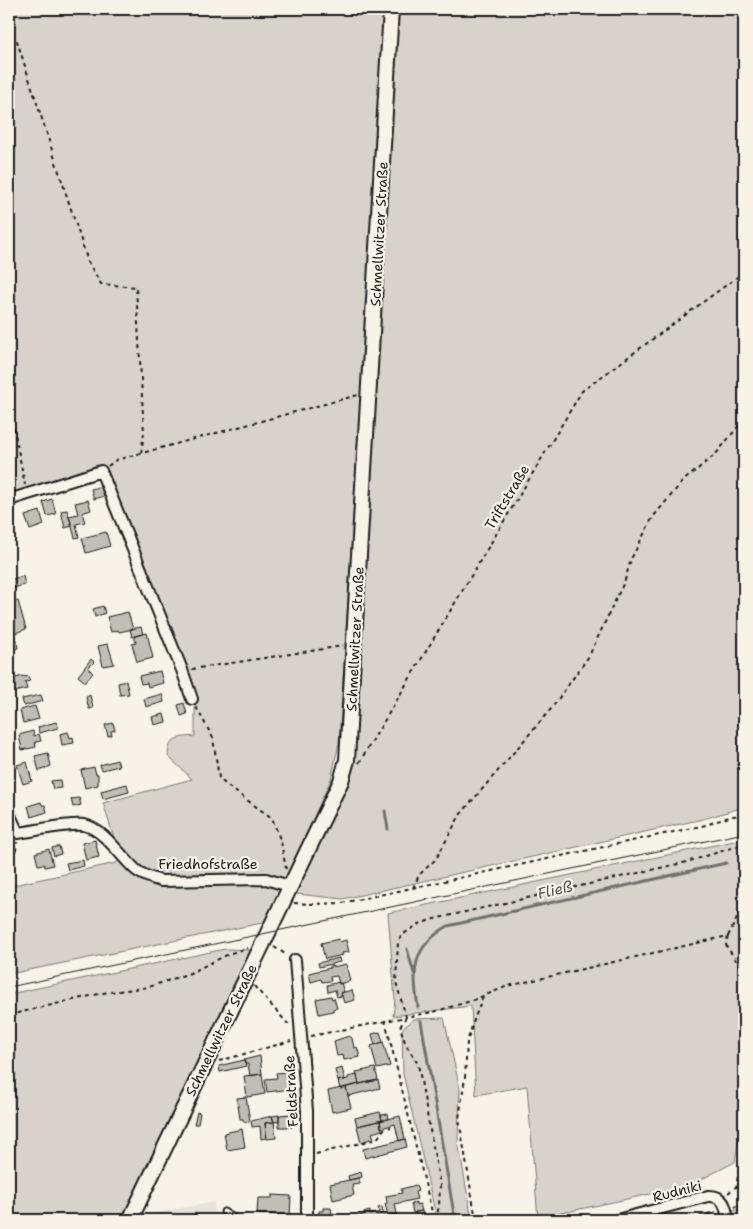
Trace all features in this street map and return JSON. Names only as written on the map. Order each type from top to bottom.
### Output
[{"type":"street","name":"Schmellwitzer Straße","points":[[130,1220],[261,945],[284,902],[289,886],[341,781],[347,760],[391,9]]},
{"type":"street","points":[[9,500],[101,471],[192,699]]},
{"type":"street","points":[[9,813],[14,834]]},
{"type":"street","name":"Friedhofstraße","points":[[14,834],[85,825],[97,831],[136,870],[153,878],[161,880],[266,879],[289,886]]},
{"type":"street","name":"Feldstraße","points":[[295,960],[307,1111],[307,1220]]},
{"type":"street","name":"Rudniki","points":[[617,1220],[708,1196],[721,1198],[725,1204],[728,1220]]},
{"type":"lane","points":[[224,1212],[237,1220]]},
{"type":"path","points":[[9,37],[17,41],[88,262],[101,284],[136,287],[144,433],[141,453]]},
{"type":"path","name":"Triftstraße","points":[[354,768],[361,761],[582,391],[744,272]]},
{"type":"path","points":[[101,471],[116,460],[370,392]]},
{"type":"path","points":[[9,404],[28,495]]},
{"type":"path","points":[[413,888],[419,876],[436,859],[460,815],[551,708],[589,656],[625,580],[631,559],[653,517],[683,481],[716,454],[744,419]]},
{"type":"path","points":[[182,670],[355,644]]},
{"type":"path","points":[[192,699],[213,738],[218,778],[272,818],[281,842],[289,886]]},
{"type":"path","points":[[284,902],[312,904],[342,903],[706,825],[732,816],[744,815]]},
{"type":"path","points":[[9,866],[16,850],[14,834]]},
{"type":"path","points":[[435,1220],[440,1206],[440,1185],[418,1064],[406,1045],[400,1027],[406,1017],[396,982],[398,942],[402,935],[419,924],[434,919],[687,862],[744,844]]},
{"type":"path","points":[[744,905],[728,936],[726,945],[744,974]]},
{"type":"path","points":[[204,1065],[301,1038],[433,1012],[484,996],[508,986],[728,936]]},
{"type":"path","points":[[9,1015],[103,993],[149,987],[190,974],[246,948],[261,945],[295,960]]},
{"type":"path","points":[[247,975],[265,999],[301,1038]]},
{"type":"path","points":[[476,1220],[459,1119],[465,1077],[467,1042],[475,1016],[484,996]]},
{"type":"path","points":[[386,1020],[435,1220]]},
{"type":"path","points":[[307,1156],[377,1139],[384,1129],[391,1127]]},
{"type":"path","points":[[736,1187],[744,1145]]},
{"type":"path","points":[[721,1198],[744,1183]]},
{"type":"path","points":[[684,1220],[726,1210]]},
{"type":"shaded area","points":[[9,9],[385,9],[339,743],[331,779],[267,922],[9,974],[9,886],[116,863],[125,855],[114,838],[103,803],[192,779],[168,756],[172,741],[195,736],[195,690],[106,467],[9,495]]},
{"type":"shaded area","points":[[399,9],[744,9],[744,807],[703,819],[343,899],[297,894],[297,884],[354,738]]},
{"type":"shaded area","points":[[744,839],[744,1106],[735,1162],[688,1186],[538,1218],[527,1086],[476,1095],[471,1006],[393,1016],[395,1000],[388,913]]},
{"type":"shaded area","points":[[225,949],[251,950],[122,1220],[9,1220],[9,994]]},
{"type":"shaded area","points":[[444,1018],[460,1089],[458,1141],[472,1220],[437,1220],[403,1074],[402,1029],[414,1019]]},
{"type":"shaded area","points":[[214,1202],[215,1220],[136,1220],[138,1216]]},
{"type":"shaded area","points":[[744,1207],[744,1220],[732,1220],[731,1212]]},
{"type":"building","points":[[102,486],[105,496],[94,499],[91,489]]},
{"type":"building","points":[[52,499],[56,514],[47,516],[43,502]]},
{"type":"building","points":[[88,500],[91,510],[82,513],[85,522],[76,524],[79,537],[75,538],[69,516],[78,514],[75,503]]},
{"type":"building","points":[[67,510],[72,526],[65,528],[61,511]]},
{"type":"building","points":[[40,511],[44,525],[30,530],[25,516]]},
{"type":"building","points":[[106,532],[110,546],[86,553],[82,538]]},
{"type":"building","points":[[23,576],[25,585],[9,589],[9,580]]},
{"type":"building","points":[[18,601],[26,629],[15,633],[9,615],[9,603]]},
{"type":"building","points":[[103,606],[105,613],[95,617],[93,609]]},
{"type":"building","points":[[128,612],[133,629],[111,632],[107,617]]},
{"type":"building","points":[[141,627],[143,634],[132,637],[130,629]]},
{"type":"building","points":[[147,633],[153,658],[137,662],[132,644],[136,643],[134,636]]},
{"type":"building","points":[[16,638],[18,648],[9,651],[9,640]]},
{"type":"building","points":[[108,644],[114,664],[103,666],[98,646]]},
{"type":"building","points":[[91,659],[94,662],[88,668],[93,673],[85,682],[78,676]]},
{"type":"building","points":[[160,671],[163,683],[148,687],[147,683],[141,684],[139,676]]},
{"type":"building","points":[[28,676],[30,681],[25,682],[27,689],[14,692],[11,679]]},
{"type":"building","points":[[126,681],[129,694],[120,695],[118,683]]},
{"type":"building","points":[[162,694],[164,702],[146,707],[144,699]]},
{"type":"building","points":[[41,695],[43,701],[24,706],[22,699]]},
{"type":"building","points":[[90,695],[93,708],[89,709],[86,697]]},
{"type":"building","points":[[184,703],[187,714],[181,716],[178,705]]},
{"type":"building","points":[[35,706],[39,719],[23,723],[20,710]]},
{"type":"building","points":[[164,714],[166,722],[154,725],[152,717]]},
{"type":"building","points":[[56,722],[58,728],[39,733],[38,727]]},
{"type":"building","points":[[113,723],[115,730],[111,731],[112,735],[108,736],[105,725]]},
{"type":"building","points":[[33,731],[34,736],[39,734],[41,741],[35,742],[36,747],[22,750],[19,735]]},
{"type":"building","points":[[68,732],[70,738],[73,737],[74,743],[62,745],[60,734]]},
{"type":"building","points":[[48,753],[51,766],[39,771],[35,756]]},
{"type":"building","points":[[117,760],[119,766],[102,770],[100,765]]},
{"type":"building","points":[[27,762],[32,781],[23,784],[17,765]]},
{"type":"building","points":[[94,767],[96,774],[98,774],[98,785],[85,788],[81,770]]},
{"type":"building","points":[[60,780],[61,788],[53,789],[51,781]]},
{"type":"building","points":[[127,784],[129,792],[103,799],[101,791]]},
{"type":"building","points":[[79,798],[81,805],[73,807],[71,799]]},
{"type":"building","points":[[41,802],[42,805],[45,805],[47,812],[31,817],[28,806]]},
{"type":"building","points":[[95,840],[99,857],[86,860],[82,843]]},
{"type":"building","points":[[59,846],[61,854],[54,856],[52,848]]},
{"type":"building","points":[[49,849],[53,865],[45,867],[44,864],[38,865],[35,853]]},
{"type":"building","points":[[83,860],[84,866],[68,870],[66,863]]},
{"type":"building","points":[[339,939],[340,942],[346,940],[349,952],[325,959],[321,943]]},
{"type":"building","points":[[339,958],[340,962],[319,967],[318,963]]},
{"type":"building","points":[[346,964],[350,981],[339,984],[337,976],[330,977],[331,981],[322,982],[321,979],[311,982],[309,973],[330,968],[333,965],[333,967]]},
{"type":"building","points":[[339,982],[344,992],[341,993],[342,996],[337,997],[335,990],[328,992],[327,985]]},
{"type":"building","points":[[352,990],[355,1000],[344,1003],[341,993]]},
{"type":"building","points":[[331,996],[332,999],[334,998],[337,1008],[333,1009],[333,1011],[319,1014],[316,999]]},
{"type":"building","points":[[380,1032],[383,1042],[375,1045],[372,1034]]},
{"type":"building","points":[[349,1036],[352,1038],[354,1048],[357,1047],[360,1057],[344,1060],[343,1055],[337,1056],[334,1041]]},
{"type":"building","points":[[383,1042],[390,1066],[377,1069],[371,1046]]},
{"type":"building","points":[[260,1056],[262,1074],[250,1076],[248,1064],[245,1064],[244,1060]]},
{"type":"building","points":[[244,1060],[246,1066],[220,1072],[219,1066]]},
{"type":"building","points":[[342,1068],[345,1080],[338,1081],[335,1070]]},
{"type":"building","points":[[375,1068],[378,1080],[359,1084],[356,1072]]},
{"type":"building","points":[[288,1072],[291,1089],[267,1092],[265,1079],[277,1078],[276,1073]]},
{"type":"building","points":[[262,1074],[265,1094],[247,1097],[244,1076]]},
{"type":"building","points":[[357,1075],[359,1084],[340,1089],[338,1081]]},
{"type":"building","points":[[378,1080],[380,1088],[348,1096],[346,1087]]},
{"type":"building","points":[[346,1087],[351,1108],[332,1112],[328,1091]]},
{"type":"building","points":[[246,1097],[250,1121],[244,1122],[243,1119],[240,1119],[237,1098]]},
{"type":"building","points":[[197,1112],[200,1113],[198,1124],[194,1124]]},
{"type":"building","points":[[380,1112],[382,1120],[357,1126],[355,1118]]},
{"type":"building","points":[[292,1114],[292,1127],[279,1127],[279,1115]]},
{"type":"building","points":[[388,1114],[389,1119],[382,1120],[381,1115]]},
{"type":"building","points":[[279,1115],[279,1121],[274,1122],[272,1116]]},
{"type":"building","points":[[272,1116],[274,1122],[265,1123],[266,1138],[261,1139],[260,1126],[252,1127],[251,1121]]},
{"type":"building","points":[[400,1116],[405,1139],[399,1141],[395,1124],[381,1128],[380,1121]]},
{"type":"building","points":[[380,1121],[382,1130],[372,1133],[374,1138],[361,1142],[357,1126]]},
{"type":"building","points":[[274,1122],[276,1138],[267,1139],[265,1123]]},
{"type":"building","points":[[242,1129],[245,1147],[227,1150],[224,1133]]},
{"type":"building","points":[[405,1139],[407,1147],[365,1158],[363,1149]]},
{"type":"building","points":[[361,1172],[362,1177],[349,1180],[348,1176]]},
{"type":"building","points":[[359,1178],[360,1184],[352,1185],[354,1195],[333,1200],[330,1184]]},
{"type":"building","points":[[416,1185],[418,1191],[415,1192],[417,1199],[395,1204],[397,1214],[388,1216],[385,1204],[387,1203],[386,1196],[402,1193],[401,1189]]},
{"type":"building","points":[[272,1195],[291,1196],[290,1215],[257,1214],[258,1198],[272,1198]]},
{"type":"building","points":[[416,1202],[416,1205],[420,1204],[422,1211],[413,1213],[411,1204]]},
{"type":"building","points":[[382,1207],[384,1217],[359,1220],[358,1216],[363,1215],[363,1213],[370,1211],[370,1215],[379,1212],[378,1208]]},
{"type":"building","points":[[323,1208],[331,1208],[332,1214],[334,1214],[332,1220],[318,1220],[319,1211],[323,1211]]},
{"type":"building","points":[[422,1211],[424,1220],[417,1220],[415,1212]]},
{"type":"building","points":[[395,1214],[397,1219],[391,1220],[390,1216]]},
{"type":"building","points":[[390,1216],[391,1220],[379,1220],[379,1218]]},
{"type":"waterway","name":"Fließ","points":[[385,811],[388,829]]},
{"type":"waterway","name":"Fließ","points":[[418,1007],[415,981],[417,960],[427,942],[448,926],[726,863]]},
{"type":"waterway","name":"Fließ","points":[[407,949],[414,973]]},
{"type":"waterway","name":"Fließ","points":[[421,1021],[455,1220]]},
{"type":"tram line","points":[[9,987],[744,833]]}]
